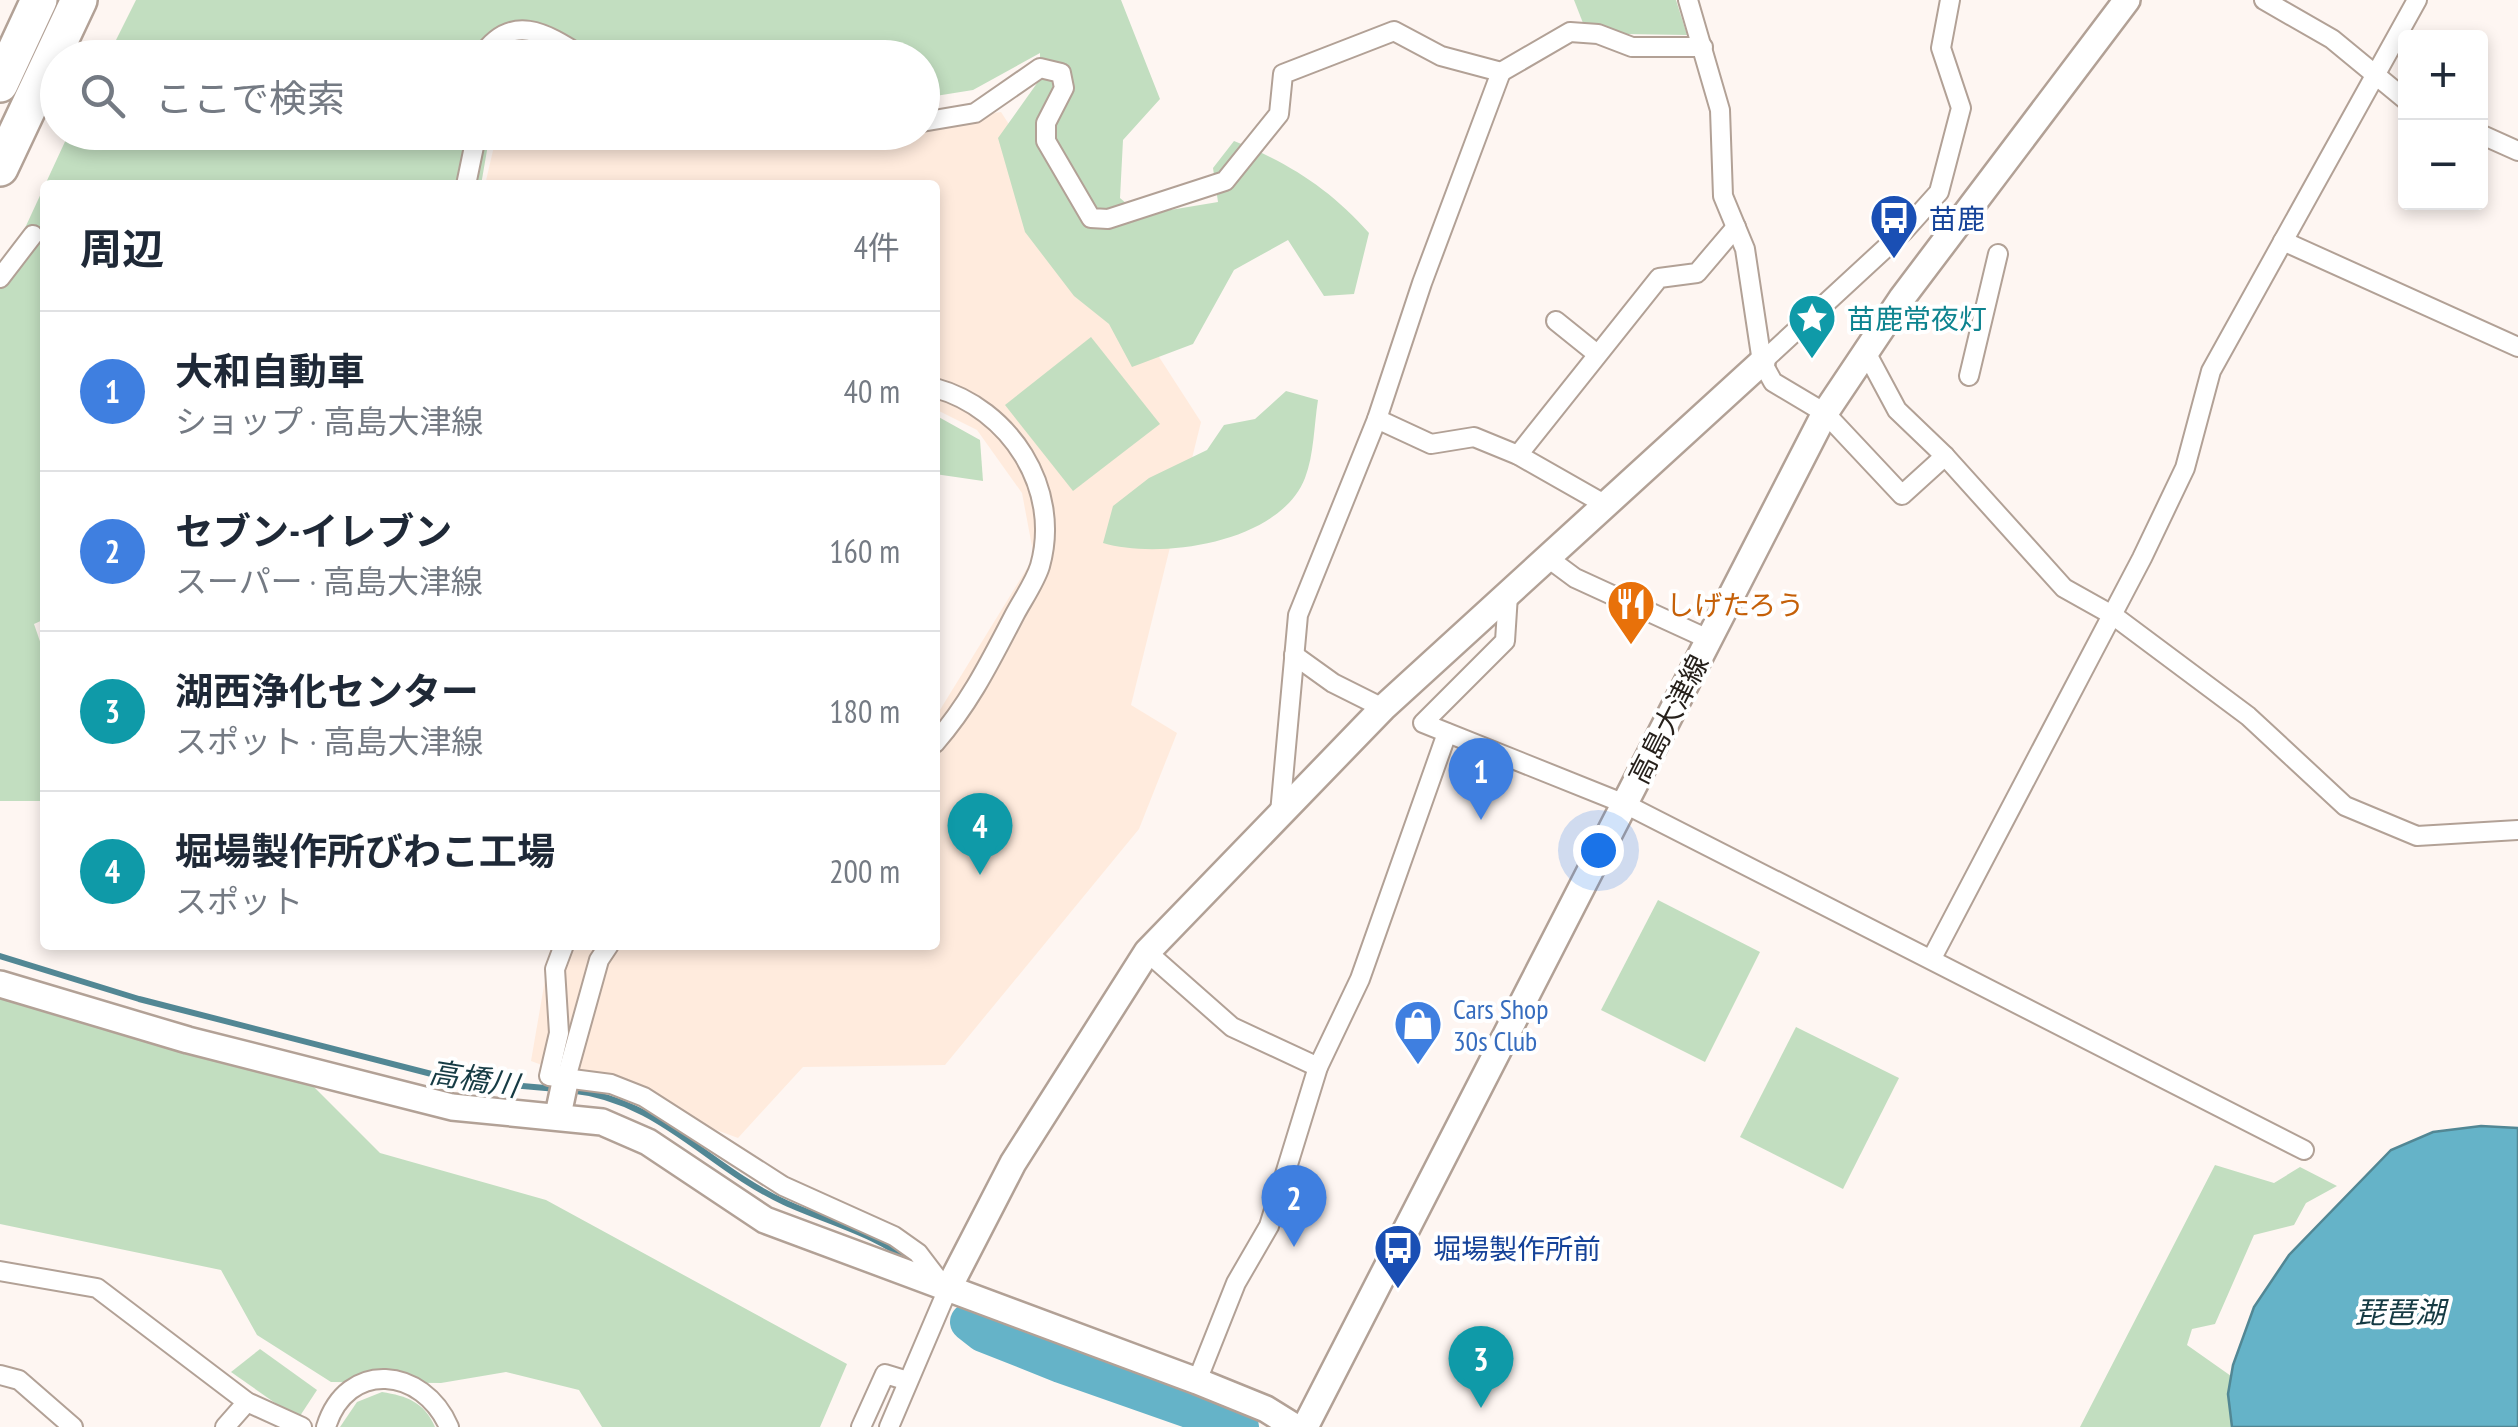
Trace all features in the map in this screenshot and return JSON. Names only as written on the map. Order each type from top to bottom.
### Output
[{"type":"highway","points":[[0,84],[39,0]]},
{"type":"highway","points":[[60,40],[79,0]]},
{"type":"highway","points":[[0,168],[40,83]]},
{"type":"street","points":[[1688,0],[1720,110],[1722,196],[1745,249],[1762,362],[1773,382],[1825,414],[1902,494],[1944,456]]},
{"type":"street","points":[[889,1427],[947,1291],[1013,1164],[1147,952],[1383,708],[1762,362],[1939,192],[1961,108],[1958,88],[1941,48],[1950,0]]},
{"type":"street","name":"高島大津線","points":[[1305,1427],[1825,414],[1902,298],[2127,0]]},
{"type":"street","points":[[2264,0],[2332,39],[2398,94]]},
{"type":"street","points":[[1932,958],[2114,616],[2185,468],[2212,371],[2416,0]]},
{"type":"street","points":[[497,40],[510,32],[539,28],[557,40]]},
{"type":"street","points":[[940,119],[974,113],[1040,68],[1061,72],[1064,88],[1046,122],[1046,141],[1091,218],[1108,219],[1225,181],[1279,114],[1283,74],[1394,31],[1441,56],[1501,72]]},
{"type":"street","points":[[1280,812],[1298,615],[1377,419],[1440,232],[1501,72],[1570,32],[1598,34],[1632,46],[1702,47]]},
{"type":"street","points":[[2488,137],[2518,150]]},
{"type":"street","points":[[467,180],[473,150]]},
{"type":"street","points":[[1518,455],[1659,278],[1697,273],[1736,226]]},
{"type":"street","points":[[0,278],[33,234]]},
{"type":"street","points":[[2283,241],[2518,347]]},
{"type":"street","points":[[1970,376],[1998,254]]},
{"type":"street","points":[[1556,321],[1597,354]]},
{"type":"street","points":[[1867,354],[1897,410],[2064,588],[2114,616],[2248,716],[2345,806],[2417,836],[2518,830]]},
{"type":"street","points":[[940,389],[984,408],[1012,435],[1031,467],[1042,519],[1040,566],[967,706],[940,737]]},
{"type":"street","points":[[1377,419],[1431,444],[1474,437],[1518,455],[1606,505]]},
{"type":"street","points":[[1548,558],[1575,578],[1708,639]]},
{"type":"street","points":[[1508,596],[1505,640],[1423,723],[1624,804],[2304,1150]]},
{"type":"street","points":[[1294,655],[1334,683],[1383,708]]},
{"type":"street","points":[[1197,1381],[1236,1283],[1269,1226],[1318,1067],[1360,979],[1447,733]]},
{"type":"street","points":[[562,950],[555,969],[559,1033],[549,1076],[611,1084],[644,1096],[783,1186],[894,1236],[918,1253],[947,1291]]},
{"type":"street","points":[[558,1115],[599,960],[606,950]]},
{"type":"street","points":[[1147,952],[1232,1027],[1318,1067]]},
{"type":"street","points":[[0,984],[188,1040],[452,1107],[602,1122],[648,1142],[765,1220],[1197,1381],[1266,1409],[1295,1427]]},
{"type":"street","points":[[0,1270],[97,1288],[247,1402],[302,1427]]},
{"type":"street","points":[[861,1427],[886,1374],[908,1381]]},
{"type":"street","points":[[0,1375],[18,1380],[73,1427]]},
{"type":"street","points":[[326,1427],[330,1412],[347,1392],[370,1380],[396,1379],[420,1388],[439,1405],[449,1427]]},
{"type":"street","points":[[224,1427],[247,1402]]},
{"type":"shaded area","points":[[1001,112],[1201,422],[1131,705],[1177,733],[1139,829],[945,1065],[803,1067],[738,1138],[531,1061],[550,950],[940,950],[940,710],[1034,557],[1022,493],[977,430],[940,412],[940,180],[486,180],[493,150],[940,150],[940,120]]},
{"type":"green space","points":[[136,0],[1121,0],[1160,99],[1123,140],[1120,198],[1140,215],[1218,202],[1213,168],[1234,141],[1308,179],[1369,233],[1354,294],[1324,296],[1288,240],[1234,270],[1193,344],[1132,367],[1109,324],[1074,296],[1025,232],[998,138],[1040,79],[1040,53],[973,90],[940,95],[940,40],[116,40]]},
{"type":"green space","points":[[1574,0],[1676,0],[1687,35],[1626,34],[1583,23]]},
{"type":"green space","points":[[61,150],[487,150],[482,180],[47,180]]},
{"type":"green space","points":[[40,196],[40,621],[34,624],[40,641],[40,801],[0,801],[0,282]]},
{"type":"green space","points":[[1091,337],[1160,424],[1073,491],[1005,405]]},
{"type":"green space","points":[[1286,391],[1318,400],[1305,478],[1291,500],[1271,518],[1245,532],[1185,547],[1127,548],[1103,543],[1113,506],[1149,478],[1207,450],[1224,425],[1255,419]]},
{"type":"green space","points":[[940,418],[980,440],[983,481],[940,475]]},
{"type":"green space","points":[[1658,900],[1760,952],[1705,1062],[1601,1010]]},
{"type":"green space","points":[[0,997],[310,1083],[380,1153],[546,1200],[847,1364],[820,1427],[602,1427],[579,1390],[506,1372],[441,1383],[331,1382],[257,1335],[221,1270],[0,1224]]},
{"type":"green space","points":[[1796,1027],[1899,1078],[1843,1189],[1740,1137]]},
{"type":"green space","points":[[2215,1165],[2274,1183],[2300,1167],[2337,1186],[2306,1203],[2294,1225],[2254,1235],[2215,1324],[2192,1329],[2187,1345],[2258,1395],[2234,1427],[2080,1427]]},
{"type":"green space","points":[[260,1349],[317,1390],[298,1419],[231,1372]]},
{"type":"green space","points":[[382,1392],[414,1402],[435,1427],[340,1427],[357,1402]]},
{"type":"water","name":"琵琶湖","points":[[2481,1126],[2518,1128],[2518,1427],[2232,1427],[2228,1394],[2233,1365],[2254,1307],[2289,1255],[2391,1150],[2433,1132]]},
{"type":"waterway","name":"高橋川","points":[[0,956],[139,999],[455,1080],[557,1089]]},
{"type":"waterway","name":"高橋川","points":[[569,1090],[630,1106],[756,1187],[868,1237],[915,1265]]},
{"type":"waterway","name":"高橋川","points":[[969,1322],[983,1333],[1061,1364],[1240,1427]]},
{"type":"place","name":"苗鹿","points":[[1894,260]]},
{"type":"place","name":"苗鹿常夜灯","points":[[1812,360]]},
{"type":"place","name":"しげたろう","points":[[1631,646]]},
{"type":"place","name":"大和自動車","points":[[1481,820]]},
{"type":"place","name":"堀場製作所びわこ工場","points":[[980,875]]},
{"type":"place","name":"Cars Shop 30s Club","points":[[1418,1066]]},
{"type":"place","name":"セブン-イレブン","points":[[1294,1247]]},
{"type":"place","name":"堀場製作所前","points":[[1398,1290]]},
{"type":"place","name":"湖西浄化センター","points":[[1481,1408]]}]
